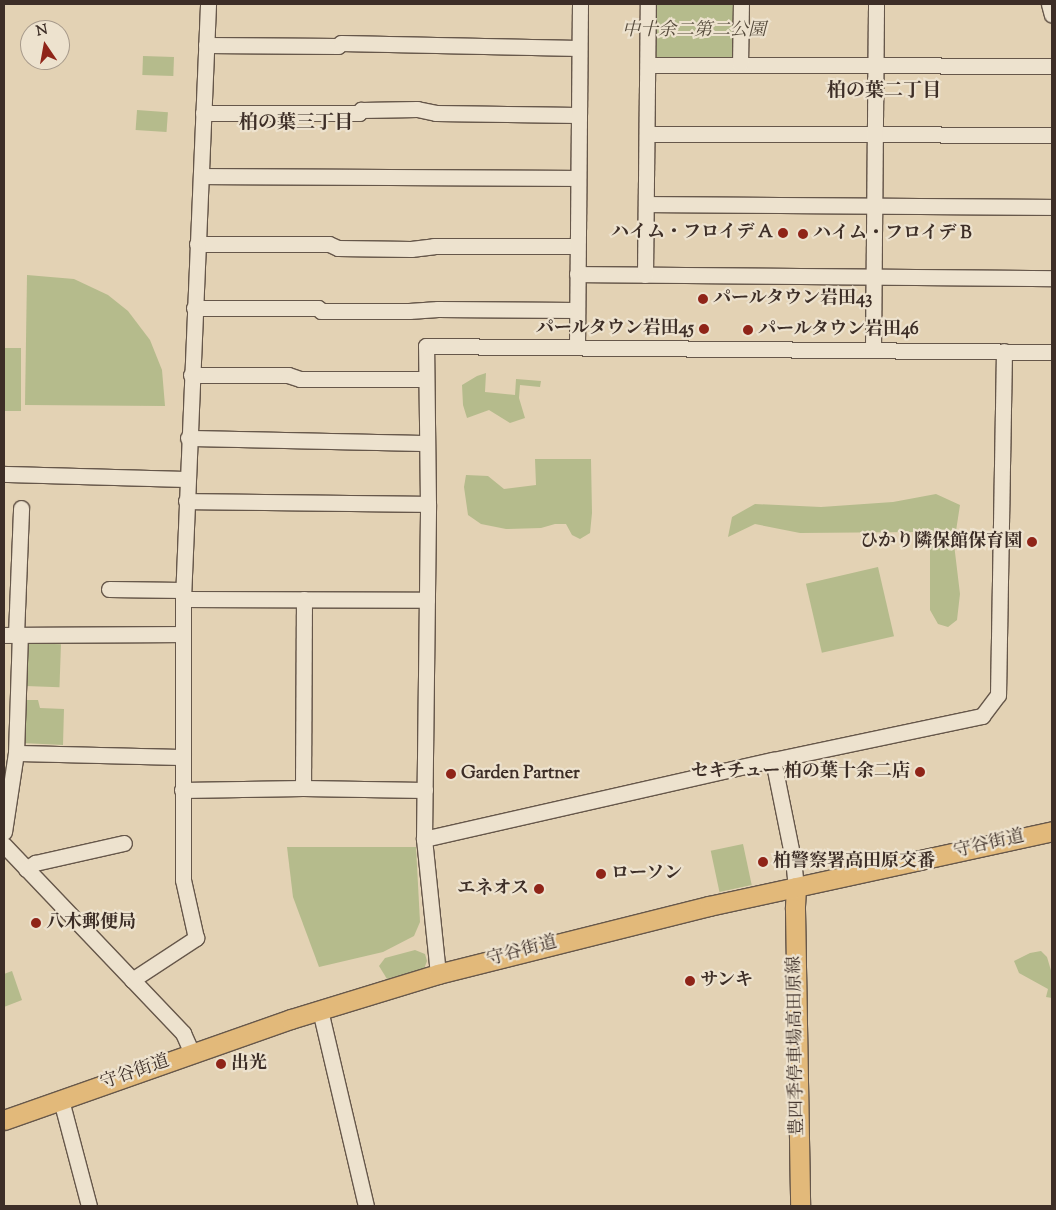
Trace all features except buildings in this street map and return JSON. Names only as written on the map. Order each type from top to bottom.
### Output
[{"type":"main road","name":"守谷街道","points":[[4,1120],[192,1053],[320,1010],[438,974],[612,929],[796,886],[1052,831]]},
{"type":"main road","name":"豊四季停車場高田原線","points":[[796,886],[800,1206]]},
{"type":"street","points":[[132,980],[196,938],[183,880],[182,634],[186,478],[208,4]]},
{"type":"street","points":[[577,347],[580,4]]},
{"type":"street","points":[[645,275],[648,4]]},
{"type":"street","points":[[740,65],[741,4]]},
{"type":"street","points":[[873,350],[876,4]]},
{"type":"street","points":[[1049,4],[1052,15]]},
{"type":"street","points":[[206,45],[338,46],[341,43],[580,48]]},
{"type":"street","points":[[648,64],[1052,66]]},
{"type":"street","points":[[203,113],[359,113],[362,110],[417,109],[436,113],[578,115]]},
{"type":"street","points":[[647,134],[1052,135]]},
{"type":"street","points":[[201,176],[578,178]]},
{"type":"street","points":[[647,204],[1052,207]]},
{"type":"street","points":[[197,244],[329,244],[338,248],[411,249],[434,246],[577,246]]},
{"type":"street","points":[[577,274],[1052,278]]},
{"type":"street","points":[[194,308],[318,308],[321,311],[416,311],[438,309],[577,310]]},
{"type":"street","points":[[438,974],[424,839],[428,504],[426,346],[1052,352]]},
{"type":"street","points":[[424,839],[774,760],[982,716],[998,695],[1004,351]]},
{"type":"street","points":[[191,375],[288,375],[300,379],[426,379]]},
{"type":"street","points":[[188,438],[427,443]]},
{"type":"street","points":[[4,474],[186,478]]},
{"type":"street","points":[[186,501],[428,504]]},
{"type":"street","points":[[4,832],[16,753],[13,635],[21,508]]},
{"type":"street","points":[[110,589],[183,595],[304,599],[427,600]]},
{"type":"street","points":[[303,788],[304,599]]},
{"type":"street","points":[[13,635],[182,634]]},
{"type":"street","points":[[16,753],[183,757]]},
{"type":"street","points":[[774,760],[794,859],[796,886]]},
{"type":"street","points":[[182,790],[303,788],[424,790]]},
{"type":"street","points":[[26,869],[35,863],[124,843]]},
{"type":"street","points":[[4,845],[183,1033],[192,1053]]},
{"type":"street","points":[[320,1010],[366,1206]]},
{"type":"street","points":[[61,1100],[89,1206]]},
{"type":"green space","name":"中十余二第二公園","points":[[652,4],[736,4],[735,54],[732,59],[655,58],[652,54]]},
{"type":"green space","points":[[143,56],[174,57],[173,76],[142,75]]},
{"type":"green space","points":[[137,110],[168,112],[167,132],[136,130]]},
{"type":"green space","points":[[27,275],[74,279],[108,295],[128,311],[150,340],[162,370],[165,406],[25,405]]},
{"type":"green space","points":[[4,348],[21,348],[21,411],[4,411]]},
{"type":"green space","points":[[486,373],[485,392],[515,395],[516,379],[541,381],[540,387],[520,385],[519,398],[525,418],[510,423],[489,410],[467,418],[463,405],[462,385]]},
{"type":"green space","points":[[535,459],[591,459],[592,513],[590,533],[580,539],[572,535],[566,524],[555,524],[541,528],[506,529],[481,524],[468,515],[464,487],[466,475],[488,476],[504,489],[536,485]]},
{"type":"green space","points":[[936,494],[960,505],[954,544],[960,594],[957,620],[948,627],[938,624],[930,610],[930,550],[915,532],[800,533],[755,524],[728,537],[732,517],[755,504],[821,507],[893,502]]},
{"type":"green space","points":[[878,567],[894,636],[822,653],[806,584]]},
{"type":"green space","points":[[27,643],[61,644],[59,687],[25,686]]},
{"type":"green space","points":[[24,700],[38,700],[40,708],[64,709],[63,745],[22,743]]},
{"type":"green space","points":[[743,844],[752,885],[719,892],[711,851]]},
{"type":"green space","points":[[287,847],[416,847],[420,922],[414,936],[383,952],[319,967],[293,897]]},
{"type":"green space","points":[[415,950],[425,954],[427,961],[424,969],[387,979],[379,966],[385,958]]},
{"type":"green space","points":[[1041,951],[1047,957],[1052,974],[1052,998],[1046,997],[1048,989],[1019,973],[1014,961],[1030,953]]},
{"type":"green space","points":[[12,971],[22,1000],[4,1007],[4,974]]},
{"type":"place","name":"ハイム・フロイデ A","points":[[783,233]]},
{"type":"place","name":"ハイム・フロイデ B","points":[[803,234]]},
{"type":"place","name":"パールタウン岩田43","points":[[703,299]]},
{"type":"place","name":"パールタウン岩田45","points":[[704,329]]},
{"type":"place","name":"パールタウン岩田46","points":[[748,330]]},
{"type":"place","name":"ひかり隣保館保育園","points":[[1032,542]]},
{"type":"place","name":"セキチュー 柏の葉十余二店","points":[[920,772]]},
{"type":"place","name":"Garden Partner","points":[[451,774]]},
{"type":"place","name":"柏警察署高田原交番","points":[[763,862]]},
{"type":"place","name":"ローソン","points":[[601,874]]},
{"type":"place","name":"エネオス","points":[[539,889]]},
{"type":"place","name":"八木郵便局","points":[[36,923]]},
{"type":"place","name":"サンキ","points":[[690,981]]},
{"type":"place","name":"出光","points":[[221,1064]]},
{"type":"district","name":"柏の葉二丁目","points":[[884,92]]},
{"type":"district","name":"柏の葉三丁目","points":[[296,124]]}]
